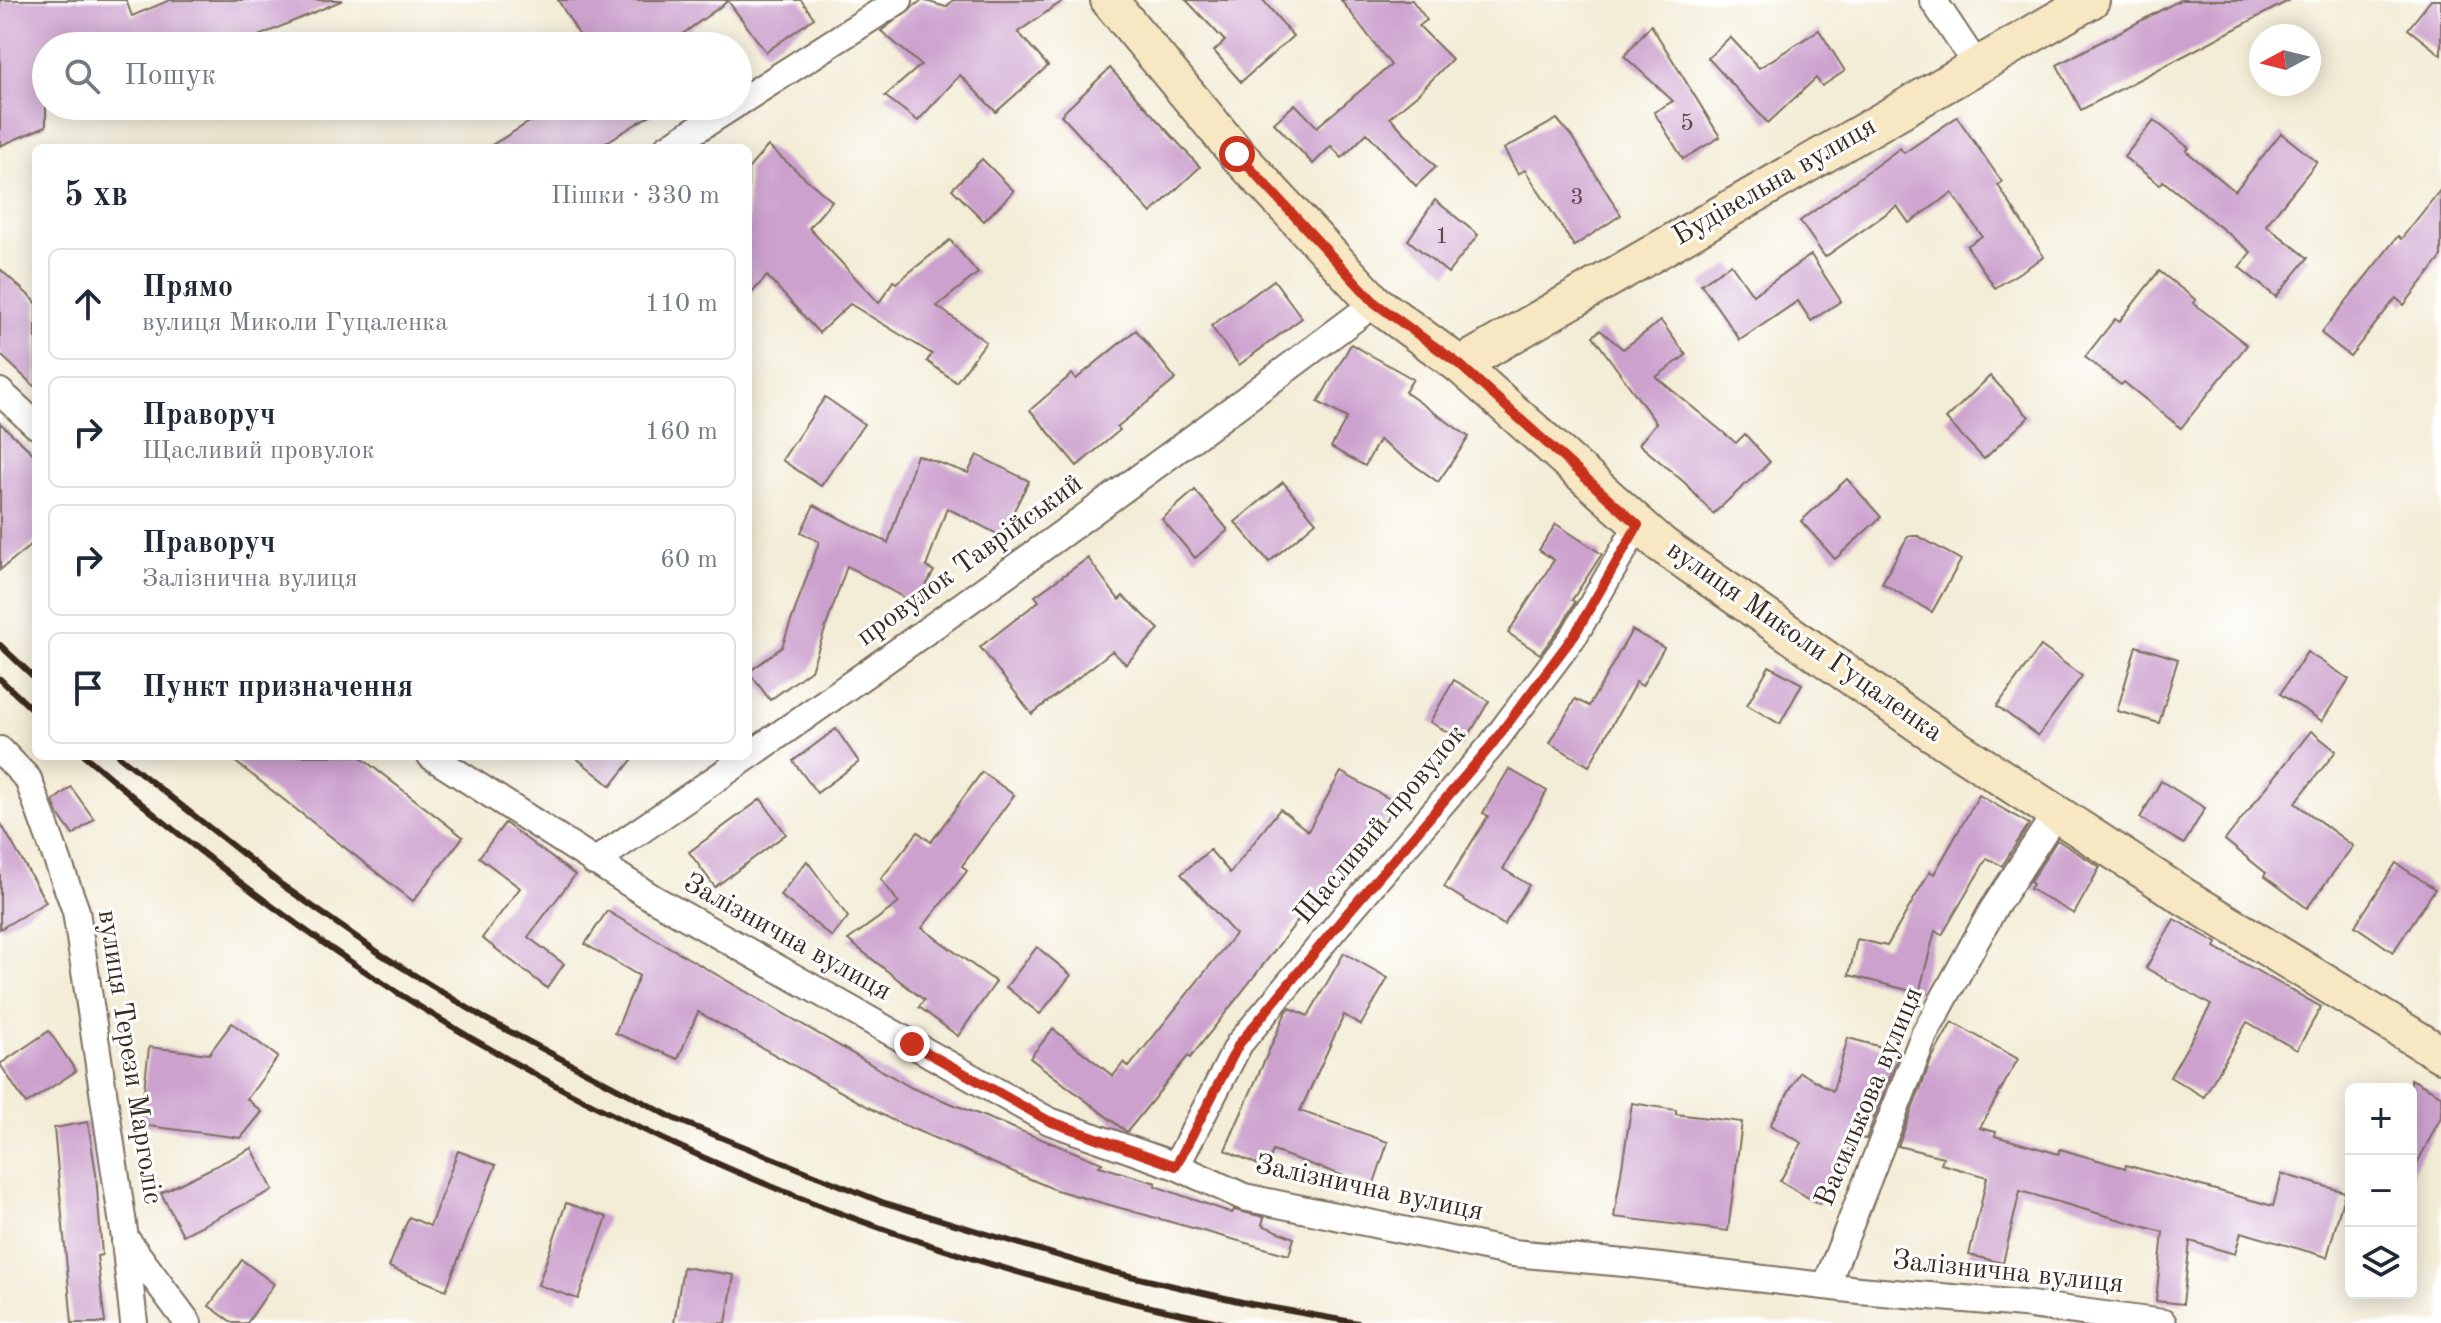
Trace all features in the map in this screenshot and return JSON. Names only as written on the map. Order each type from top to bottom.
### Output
[{"type":"street","points":[[752,94],[899,0]]},
{"type":"street","name":"вулиця Миколи Гуцаленка","points":[[1109,0],[1237,154],[1375,303],[1460,365],[1662,545],[1922,726],[2183,896],[2437,1046]]},
{"type":"street","points":[[1933,0],[1977,66]]},
{"type":"street","name":"Будівельна вулиця","points":[[1460,365],[2091,0]]},
{"type":"street","points":[[673,144],[711,120]]},
{"type":"street","name":"провулок Таврійський","points":[[752,753],[980,595],[1375,303]]},
{"type":"street","points":[[0,392],[32,421]]},
{"type":"street","name":"Щасливий провулок","points":[[1176,1166],[1239,1044],[1490,747],[1575,634],[1638,525]]},
{"type":"street","name":"вулиця Терези Марголіс","points":[[0,750],[28,779],[76,911],[125,1238],[188,1323]]},
{"type":"street","name":"Залізнична вулиця","points":[[437,760],[678,913],[1049,1121],[1176,1166],[1244,1197],[1513,1253],[2023,1304],[2163,1323]]},
{"type":"street","name":"провулок Таврійський","points":[[594,862],[741,760]]},
{"type":"street","name":"Василькова вулиця","points":[[1826,1286],[1924,1035],[1992,911],[2056,813]]},
{"type":"street","points":[[125,1238],[134,1323]]},
{"type":"building","points":[[0,0],[126,0],[132,16],[170,0],[343,0],[268,32],[32,32],[32,120],[46,120],[46,126],[0,146]]},
{"type":"building","points":[[558,0],[801,0],[814,18],[766,52],[728,1],[685,32],[577,32]]},
{"type":"building","points":[[922,0],[946,7],[953,0],[1064,0],[1018,32],[1048,66],[996,112],[960,75],[918,121],[885,96],[921,65],[881,31]]},
{"type":"building","points":[[1186,0],[1263,0],[1293,36],[1241,82],[1214,51],[1225,41]]},
{"type":"building","points":[[1341,0],[1412,0],[1427,20],[1419,26],[1452,59],[1390,117],[1436,167],[1416,186],[1367,133],[1342,158],[1331,146],[1313,164],[1274,123],[1295,104],[1317,127],[1391,65]]},
{"type":"building","points":[[2180,0],[2290,0],[2081,110],[2057,65]]},
{"type":"building","points":[[2431,0],[2441,0],[2441,55],[2408,29]]},
{"type":"building","points":[[1651,25],[1720,137],[1683,159],[1654,112],[1673,101],[1624,56]]},
{"type":"building","points":[[1819,30],[1845,71],[1822,86],[1816,78],[1768,123],[1708,58],[1730,37],[1759,68]]},
{"type":"building","points":[[1110,68],[1200,167],[1151,213],[1061,115]]},
{"type":"building","points":[[1957,117],[2002,182],[1998,185],[2044,257],[1995,288],[1967,246],[1982,236],[1952,193],[1909,223],[1897,206],[1825,257],[1800,221],[1900,148],[1904,153]]},
{"type":"building","points":[[1557,119],[1572,137],[1621,215],[1574,246],[1525,170],[1518,174],[1504,149]]},
{"type":"building","points":[[533,120],[642,120],[603,144],[494,144]]},
{"type":"building","points":[[2154,120],[2235,191],[2281,133],[2317,162],[2266,225],[2308,258],[2276,297],[2239,267],[2251,252],[2163,181],[2160,185],[2124,157]]},
{"type":"building","points":[[768,146],[832,201],[809,228],[879,303],[893,281],[896,283],[950,240],[978,273],[937,306],[986,342],[956,382],[927,361],[932,354],[850,304],[819,333],[767,276],[752,293],[752,164]]},
{"type":"building","points":[[982,159],[1014,191],[984,221],[952,189]]},
{"type":"building","points":[[2441,189],[2441,258],[2404,305],[2396,298],[2350,356],[2321,333],[2398,236],[2401,239]]},
{"type":"building","points":[[1435,200],[1478,235],[1448,273],[1408,240]]},
{"type":"building","points":[[1811,255],[1841,301],[1811,321],[1798,301],[1740,340],[1701,284],[1731,264],[1753,295]]},
{"type":"building","points":[[0,269],[32,298],[32,384],[0,354]]},
{"type":"building","points":[[2159,271],[2196,300],[2193,303],[2247,345],[2181,428],[2124,382],[2121,385],[2085,357],[2115,319],[2119,322]]},
{"type":"building","points":[[1274,280],[1302,318],[1239,365],[1211,326]]},
{"type":"building","points":[[1661,321],[1686,355],[1656,377],[1736,443],[1745,434],[1770,462],[1713,514],[1685,483],[1639,444],[1656,423],[1593,336],[1600,330],[1623,349]]},
{"type":"building","points":[[1136,330],[1176,379],[1117,427],[1120,430],[1077,466],[1030,410],[1072,374],[1076,379]]},
{"type":"building","points":[[1351,344],[1413,379],[1405,392],[1469,437],[1438,482],[1379,440],[1365,466],[1331,447],[1347,418],[1318,402]]},
{"type":"building","points":[[1990,376],[2029,417],[1984,459],[1946,419]]},
{"type":"building","points":[[825,397],[864,424],[821,486],[782,460]]},
{"type":"building","points":[[0,423],[32,452],[32,544],[0,570]]},
{"type":"building","points":[[917,455],[968,473],[977,455],[1029,481],[1001,536],[947,508],[926,567],[934,571],[915,604],[847,566],[811,670],[770,700],[752,676],[752,670],[782,647],[819,542],[801,532],[814,505],[888,543]]},
{"type":"building","points":[[1847,479],[1881,517],[1835,559],[1801,521]]},
{"type":"building","points":[[1283,482],[1316,522],[1269,562],[1235,522]]},
{"type":"building","points":[[1195,490],[1228,530],[1195,558],[1162,519]]},
{"type":"building","points":[[1556,524],[1602,554],[1572,600],[1575,602],[1562,625],[1540,654],[1508,633],[1554,560],[1539,550]]},
{"type":"building","points":[[1908,536],[1918,536],[1961,560],[1932,612],[1882,583]]},
{"type":"building","points":[[1088,558],[1119,600],[1123,596],[1159,629],[1126,664],[1112,651],[1032,714],[980,647],[1039,601],[1035,596]]},
{"type":"building","points":[[1632,630],[1664,648],[1642,686],[1636,682],[1589,766],[1550,743],[1575,699],[1589,706]]},
{"type":"building","points":[[2041,646],[2082,676],[2038,736],[1997,706]]},
{"type":"building","points":[[2136,646],[2178,659],[2159,723],[2117,711]]},
{"type":"building","points":[[2307,652],[2349,679],[2322,721],[2280,694]]},
{"type":"building","points":[[1769,666],[1802,684],[1780,724],[1747,705]]},
{"type":"building","points":[[1454,680],[1489,701],[1465,742],[1430,722]]},
{"type":"building","points":[[836,729],[859,762],[817,793],[793,761]]},
{"type":"building","points":[[2311,731],[2336,751],[2295,803],[2353,846],[2307,908],[2264,876],[2266,873],[2225,840]]},
{"type":"building","points":[[233,760],[364,760],[463,837],[413,901]]},
{"type":"building","points":[[579,760],[632,760],[611,786]]},
{"type":"building","points":[[1509,769],[1547,791],[1503,869],[1529,885],[1504,925],[1444,887],[1488,816],[1483,813]]},
{"type":"building","points":[[982,772],[1014,795],[962,866],[967,871],[922,928],[996,982],[958,1036],[919,1007],[924,1000],[848,940],[899,903],[881,879],[918,832],[931,842]]},
{"type":"building","points":[[1341,772],[1395,802],[1384,823],[1357,856],[1351,853],[1190,1058],[1188,1056],[1127,1132],[1030,1058],[1053,1029],[1113,1076],[1124,1062],[1129,1067],[1235,934],[1181,874],[1210,850],[1230,873],[1280,809],[1308,831]]},
{"type":"building","points":[[2161,781],[2205,808],[2184,844],[2140,818]]},
{"type":"building","points":[[71,787],[94,819],[73,835],[53,801]]},
{"type":"building","points":[[1979,795],[2029,824],[2002,866],[1987,858],[1942,935],[1935,931],[1919,993],[1849,975],[1857,939],[1887,946],[1930,871],[1934,874]]},
{"type":"building","points":[[761,799],[786,834],[715,887],[689,852]]},
{"type":"building","points":[[0,822],[46,902],[0,929]]},
{"type":"building","points":[[505,823],[575,875],[528,937],[564,964],[547,988],[482,938],[520,888],[479,857]]},
{"type":"building","points":[[2057,840],[2100,867],[2074,914],[2030,889],[2033,884],[2030,882]]},
{"type":"building","points":[[807,861],[848,917],[832,937],[780,895]]},
{"type":"building","points":[[2396,863],[2435,889],[2393,952],[2355,926]]},
{"type":"building","points":[[607,911],[912,1088],[1102,1163],[1099,1166],[1156,1183],[1155,1186],[1232,1213],[1234,1210],[1264,1217],[1262,1225],[1294,1238],[1289,1255],[1056,1190],[890,1119],[698,1012],[678,1059],[615,1033],[639,976],[585,944]]},
{"type":"building","points":[[2174,919],[2217,943],[2215,947],[2321,1007],[2297,1050],[2247,1022],[2204,1097],[2170,1077],[2211,1005],[2146,968]]},
{"type":"building","points":[[1037,947],[1071,975],[1040,1014],[1006,987]]},
{"type":"building","points":[[1344,953],[1388,978],[1361,1025],[1344,1015],[1300,1111],[1388,1142],[1373,1186],[1273,1151],[1265,1168],[1225,1150],[1286,1012],[1290,1008],[1308,1016]]},
{"type":"building","points":[[1952,1022],[2018,1059],[1980,1128],[1996,1132],[1995,1136],[2059,1154],[2060,1149],[2125,1168],[2126,1165],[2273,1206],[2282,1174],[2345,1192],[2327,1257],[2241,1232],[2235,1254],[2190,1241],[2183,1304],[2156,1301],[2163,1232],[2020,1191],[2003,1263],[1969,1255],[1987,1177],[1941,1164],[1943,1157],[1898,1146],[1932,1058]]},
{"type":"building","points":[[232,1023],[278,1057],[247,1099],[262,1112],[241,1138],[140,1125],[149,1047],[209,1054]]},
{"type":"building","points":[[49,1031],[76,1071],[26,1104],[0,1064]]},
{"type":"building","points":[[1848,1038],[1900,1052],[1866,1139],[1856,1137],[1819,1204],[1780,1181],[1802,1143],[1770,1125],[1800,1072],[1833,1091]]},
{"type":"building","points":[[2411,1079],[2441,1095],[2441,1117],[2417,1163],[2417,1083],[2411,1083]]},
{"type":"building","points":[[1632,1103],[1676,1110],[1676,1114],[1742,1122],[1728,1231],[1614,1217]]},
{"type":"building","points":[[88,1122],[96,1174],[102,1255],[97,1256],[105,1323],[72,1323],[54,1128]]},
{"type":"building","points":[[252,1148],[273,1190],[183,1235],[161,1193]]},
{"type":"building","points":[[458,1151],[496,1165],[446,1290],[389,1267],[409,1217],[430,1226]]},
{"type":"building","points":[[566,1203],[607,1217],[578,1299],[538,1285]]},
{"type":"building","points":[[242,1260],[274,1284],[247,1323],[233,1323],[209,1306]]},
{"type":"building","points":[[683,1267],[734,1275],[726,1323],[674,1323]]},
{"type":"railway","points":[[0,645],[32,675]]},
{"type":"railway","points":[[0,679],[32,709]]},
{"type":"railway","points":[[90,760],[282,914],[451,1026],[554,1085],[661,1138],[770,1186],[881,1228],[994,1265],[1108,1297],[1224,1323]]},
{"type":"railway","points":[[124,760],[282,885],[382,955],[484,1018],[675,1119],[882,1202],[1109,1271],[1251,1304],[1358,1323]]},
{"type":"route","points":[[912,1044],[1049,1121],[1176,1166],[1239,1044],[1490,747],[1575,634],[1638,525],[1460,365],[1375,303],[1237,154]]}]
